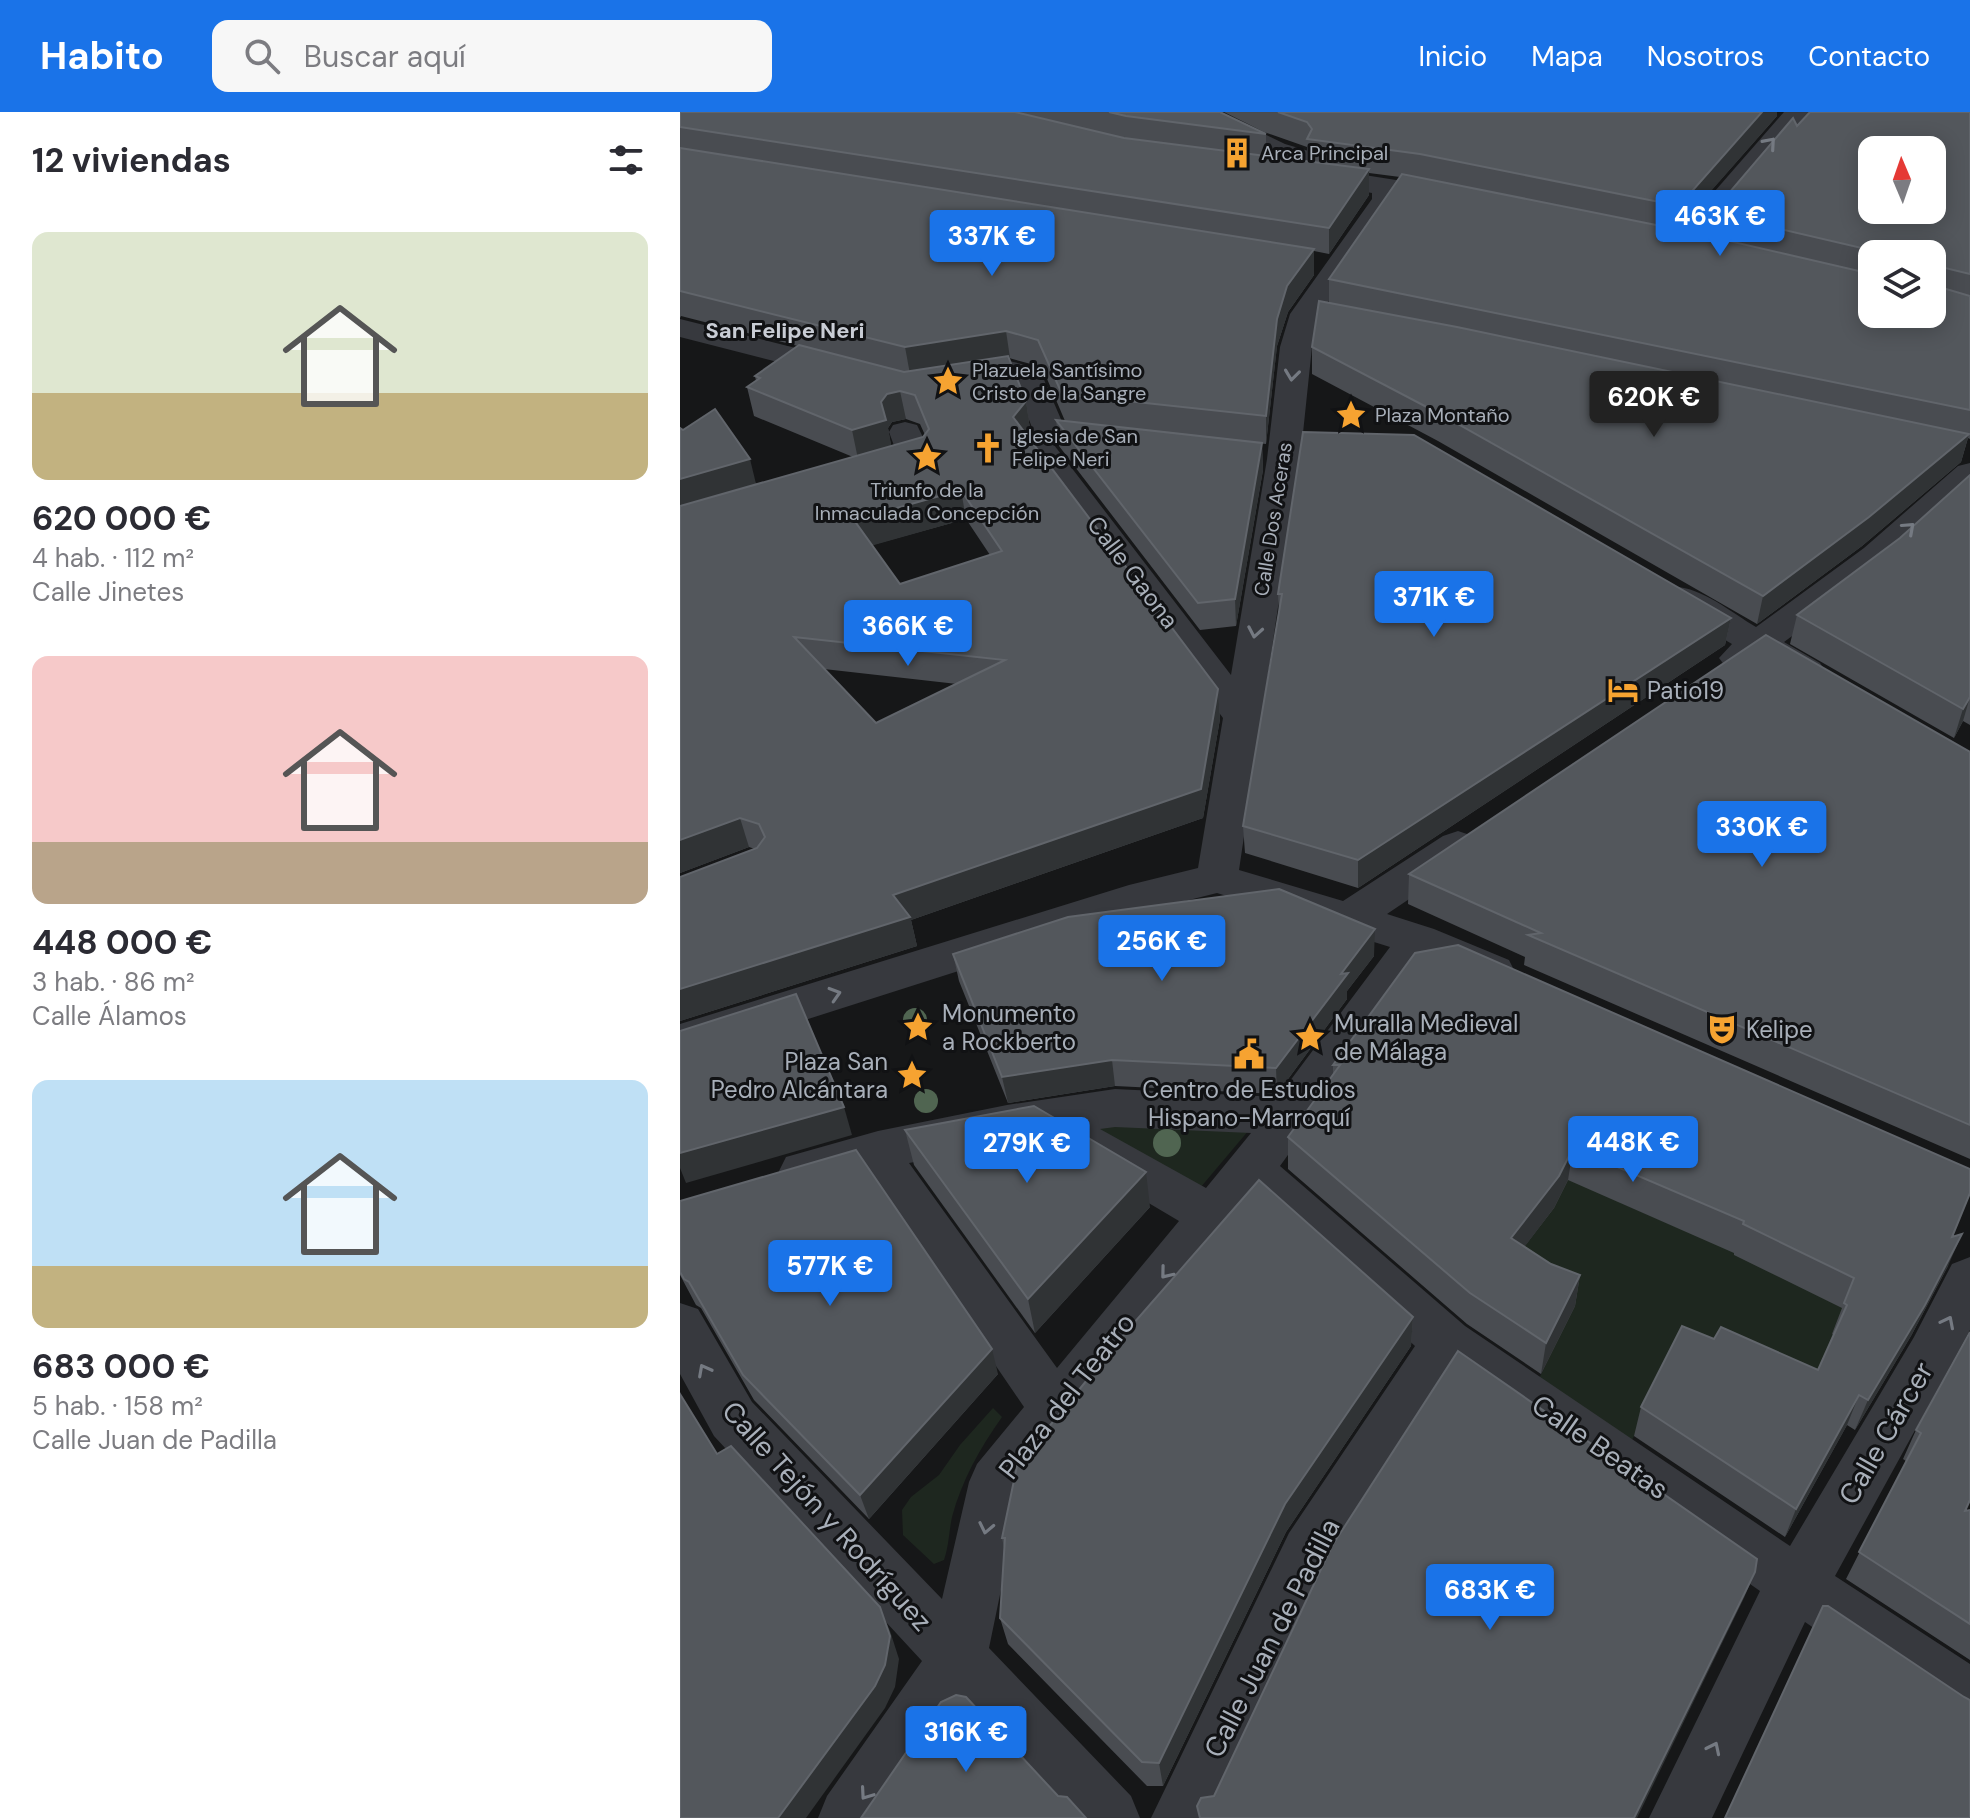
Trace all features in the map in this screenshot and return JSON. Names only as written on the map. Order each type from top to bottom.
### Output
[{"type":"street","points":[[1198,112],[1275,150],[1386,185]]},
{"type":"street","points":[[1683,245],[1798,112]]},
{"type":"street","points":[[1275,150],[1274,160],[1251,167],[1386,185],[1480,203]]},
{"type":"street","name":"Calle Dos Aceras","points":[[1217,878],[1275,452],[1296,347],[1320,317],[1322,265],[1386,199],[1386,185]]},
{"type":"street","points":[[1652,238],[1712,252]]},
{"type":"street","points":[[680,328],[869,377]]},
{"type":"street","points":[[924,385],[1009,370],[1028,375],[1050,432],[1145,443]]},
{"type":"street","points":[[842,477],[915,456],[905,432]]},
{"type":"street","name":"Calle Gaona","points":[[1050,432],[1036,444],[1241,715]]},
{"type":"street","points":[[1275,452],[1393,444]]},
{"type":"street","points":[[1709,677],[1759,644],[1877,556],[1965,457]]},
{"type":"street","points":[[1652,582],[1838,690]]},
{"type":"street","points":[[1351,917],[1487,826]]},
{"type":"street","points":[[680,1042],[1144,896],[1217,878],[1419,940],[1533,990]]},
{"type":"street","name":"Plaza del Teatro","points":[[957,1660],[996,1482],[1251,1169],[1419,940]]},
{"type":"street","points":[[755,1186],[874,1163],[1031,1121],[1115,1108],[1290,1116]]},
{"type":"street","points":[[1031,1121],[1212,1216]]},
{"type":"street","points":[[874,1163],[1055,1408]]},
{"type":"street","name":"Calle Beatas","points":[[1251,1169],[1447,1342],[1970,1699]]},
{"type":"street","name":"Calle Cárcer","points":[[1680,1818],[1777,1615],[1932,1353],[1970,1279]]},
{"type":"street","name":"Calle Tejón y Rodríguez","points":[[680,1325],[733,1419],[1109,1818]]},
{"type":"street","name":"Calle Juan de Padilla","points":[[1182,1818],[1309,1552],[1447,1342]]},
{"type":"street","points":[[849,1818],[957,1660]]},
{"type":"shaded area","points":[[1745,1113],[1843,1309],[1835,1336],[1806,1400],[1674,1357],[1630,1444],[1534,1389],[1574,1306],[1521,1248],[1573,1170],[1621,1203],[1676,1227]]},
{"type":"shaded area","points":[[1132,1119],[1249,1130],[1200,1188],[1086,1128]]},
{"type":"shaded area","points":[[993,1408],[1002,1417],[966,1477],[952,1517],[944,1560],[934,1564],[903,1535],[902,1510],[911,1497],[939,1475],[960,1445]]},
{"type":"building","points":[[680,112],[1015,112],[1124,138],[1369,169],[1329,228],[680,127]]},
{"type":"building","points":[[1109,112],[1220,112],[1266,134],[1126,116]]},
{"type":"building","points":[[1278,112],[1762,112],[1679,206],[1420,154],[1307,139],[1312,129],[1307,122]]},
{"type":"building","points":[[1810,112],[1970,112],[1970,274],[1946,268],[1946,240],[1858,240],[1858,247],[1712,213],[1793,118],[1797,126]]},
{"type":"building","points":[[680,148],[1314,249],[1287,286],[1277,319],[1266,416],[1062,394],[1038,340],[1006,331],[905,347],[680,291]]},
{"type":"building","points":[[1402,174],[1686,231],[1858,271],[1858,328],[1946,328],[1946,289],[1970,296],[1970,410],[1329,279]]},
{"type":"building","points":[[1319,301],[1969,434],[1869,517],[1763,596],[1440,414],[1312,347]]},
{"type":"building","points":[[799,345],[904,372],[1008,356],[1026,401],[1013,417],[1218,689],[1201,789],[893,895],[910,917],[680,989],[680,877],[757,848],[765,837],[759,824],[740,818],[680,840],[680,506],[923,437],[929,429],[915,395],[900,391],[887,394],[881,402],[886,420],[852,430],[747,387],[760,378],[755,376]],"holes":[[[961,490],[1002,551],[900,584],[854,520]],[[794,637],[1005,660],[876,723]]]},
{"type":"building","points":[[715,409],[750,459],[680,479],[680,428],[683,430]]},
{"type":"building","points":[[1056,420],[1262,443],[1235,599],[1198,603]]},
{"type":"building","points":[[1303,432],[1414,435],[1731,618],[1358,860],[1243,826],[1282,594],[1278,594]]},
{"type":"building","points":[[1970,475],[1970,697],[1963,709],[1797,615],[1900,538]]},
{"type":"building","points":[[1766,635],[1970,752],[1970,1125],[1528,935],[1541,933],[1409,874]]},
{"type":"building","points":[[1279,889],[1375,929],[1341,974],[1348,973],[1276,1068],[1112,1060],[1002,1077],[953,954],[1068,917]]},
{"type":"building","points":[[1458,945],[1970,1169],[1970,1193],[1952,1237],[1962,1234],[1925,1305],[1868,1400],[1859,1395],[1796,1509],[1641,1407],[1682,1326],[1714,1339],[1721,1327],[1818,1370],[1847,1305],[1844,1303],[1854,1278],[1743,1224],[1744,1221],[1573,1148],[1559,1176],[1511,1238],[1551,1264],[1580,1275],[1546,1343],[1470,1293],[1288,1137],[1340,1065],[1333,1065],[1415,953]]},
{"type":"building","points":[[796,994],[844,1107],[680,1153],[680,1031]]},
{"type":"building","points":[[1034,1106],[1146,1172],[1028,1299],[905,1130]]},
{"type":"building","points":[[856,1150],[992,1349],[860,1495],[743,1375],[689,1282],[680,1272],[680,1201]]},
{"type":"building","points":[[1259,1180],[1413,1317],[1285,1504],[1159,1763],[1142,1762],[1000,1618],[1005,1538],[1002,1538],[1017,1466],[1126,1332]]},
{"type":"building","points":[[1970,1332],[1970,1500],[1965,1511],[1970,1510],[1970,1624],[1859,1552],[1921,1433],[1916,1430]]},
{"type":"building","points":[[1458,1351],[1757,1559],[1755,1572],[1634,1818],[1200,1818],[1197,1806],[1201,1798],[1214,1796],[1332,1546]]},
{"type":"building","points":[[680,1394],[717,1454],[731,1446],[880,1607],[890,1636],[885,1665],[875,1686],[778,1818],[680,1818]]},
{"type":"building","points":[[1823,1606],[1828,1606],[1970,1700],[1970,1818],[1725,1818]]},
{"type":"building","points":[[956,1695],[966,1697],[1058,1796],[1067,1797],[1086,1818],[861,1818],[941,1702]]},
{"type":"place","name":"Arca Principal","points":[[1237,153]]},
{"type":"place","name":"Plazuela Santísimo Cristo de la Sangre","points":[[948,381]]},
{"type":"place","name":"Plaza Montaño","points":[[1351,415]]},
{"type":"place","name":"Iglesia de San Felipe Neri","points":[[988,448]]},
{"type":"place","name":"Triunfo de la Inmaculada Concepción","points":[[927,457]]},
{"type":"place","name":"Patio19","points":[[1623,690]]},
{"type":"place","name":"Monumento a Rockberto","points":[[918,1027]]},
{"type":"place","name":"Kelipe","points":[[1722,1029]]},
{"type":"place","name":"Muralla Medieval de Málaga","points":[[1310,1037]]},
{"type":"place","name":"Centro de Estudios Hispano-Marroquí","points":[[1249,1054]]},
{"type":"place","name":"Plaza San Pedro Alcántara","points":[[912,1075]]},
{"type":"district","name":"San Felipe Neri","points":[[785,330]]}]
